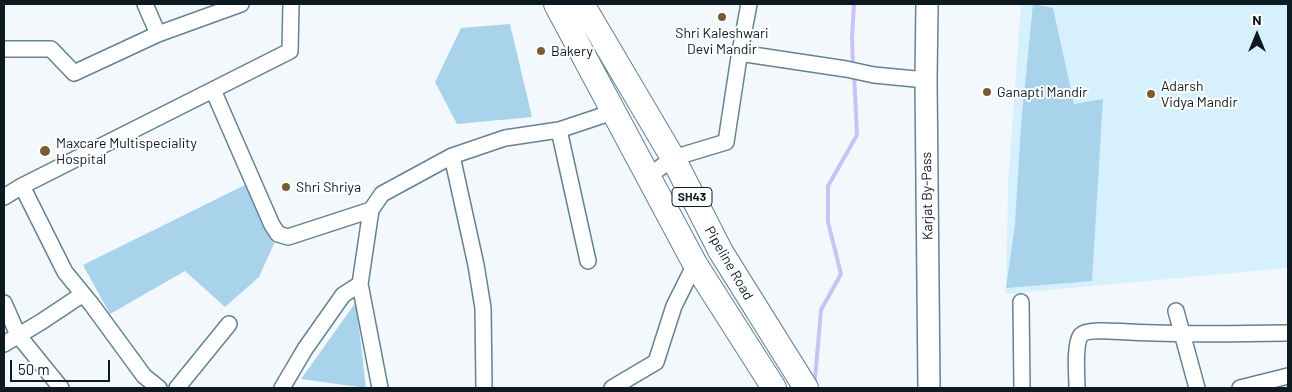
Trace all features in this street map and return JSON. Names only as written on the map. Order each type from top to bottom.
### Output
[{"type":"main road","name":"Pipeline Road","points":[[556,4],[694,264],[774,388]]},
{"type":"main road","name":"Pipeline Road","points":[[582,4],[672,158],[720,252],[806,388]]},
{"type":"main road","name":"Karjat By-Pass","points":[[927,4],[929,388]]},
{"type":"street","points":[[145,4],[158,34]]},
{"type":"street","points":[[4,49],[51,49],[74,73],[158,34],[241,4]]},
{"type":"street","points":[[4,197],[22,186],[290,50],[290,4]]},
{"type":"street","points":[[648,177],[672,158],[726,142],[749,4]]},
{"type":"street","points":[[739,57],[746,54],[846,69],[874,76],[926,80]]},
{"type":"street","points":[[213,90],[272,225],[278,234],[288,237],[370,210]]},
{"type":"street","points":[[380,388],[360,284],[370,210],[382,194],[452,156],[505,138],[559,130],[613,112]]},
{"type":"street","points":[[559,130],[588,261]]},
{"type":"street","points":[[452,156],[476,265],[483,308],[484,388]]},
{"type":"street","points":[[22,186],[65,272],[144,376],[159,388]]},
{"type":"street","points":[[612,388],[656,362],[674,306],[694,264]]},
{"type":"street","points":[[282,388],[305,349],[343,295],[360,284]]},
{"type":"street","points":[[4,344],[83,294]]},
{"type":"street","points":[[1022,302],[1022,388]]},
{"type":"street","points":[[4,303],[18,335],[61,388]]},
{"type":"street","points":[[1176,311],[1197,388]]},
{"type":"street","points":[[177,388],[229,324]]},
{"type":"street","points":[[1077,388],[1078,343],[1080,336],[1084,332],[1104,331],[1182,335],[1288,333]]},
{"type":"street","points":[[1240,388],[1288,376]]},
{"type":"shaded area","name":"Adarsh Vidya Mandir","points":[[1021,4],[1288,4],[1288,268],[1006,294],[1008,184]]},
{"type":"shaded area","points":[[1033,4],[1053,8],[1074,104],[1103,99],[1092,281],[1006,288],[1015,224],[1021,125]]},
{"type":"shaded area","points":[[510,24],[532,117],[457,124],[435,82],[461,28]]},
{"type":"shaded area","points":[[253,181],[277,237],[259,277],[225,307],[185,271],[110,314],[83,265]]},
{"type":"shaded area","points":[[356,302],[366,388],[301,379]]},
{"type":"waterway","points":[[853,66],[854,4]]},
{"type":"waterway","points":[[815,379],[821,310],[841,274],[828,222],[828,186],[857,135],[854,73]]},
{"type":"place","name":"Shri Kaleshwari Devi Mandir","points":[[722,17]]},
{"type":"place","name":"Bakery","points":[[541,51]]},
{"type":"place","name":"Ganapti Mandir","points":[[987,92]]},
{"type":"place","name":"Adarsh Vidya Mandir","points":[[1151,94]]},
{"type":"place","name":"Maxcare Multispeciality Hospital","points":[[45,151]]},
{"type":"place","name":"Shri Shriya","points":[[286,187]]}]
